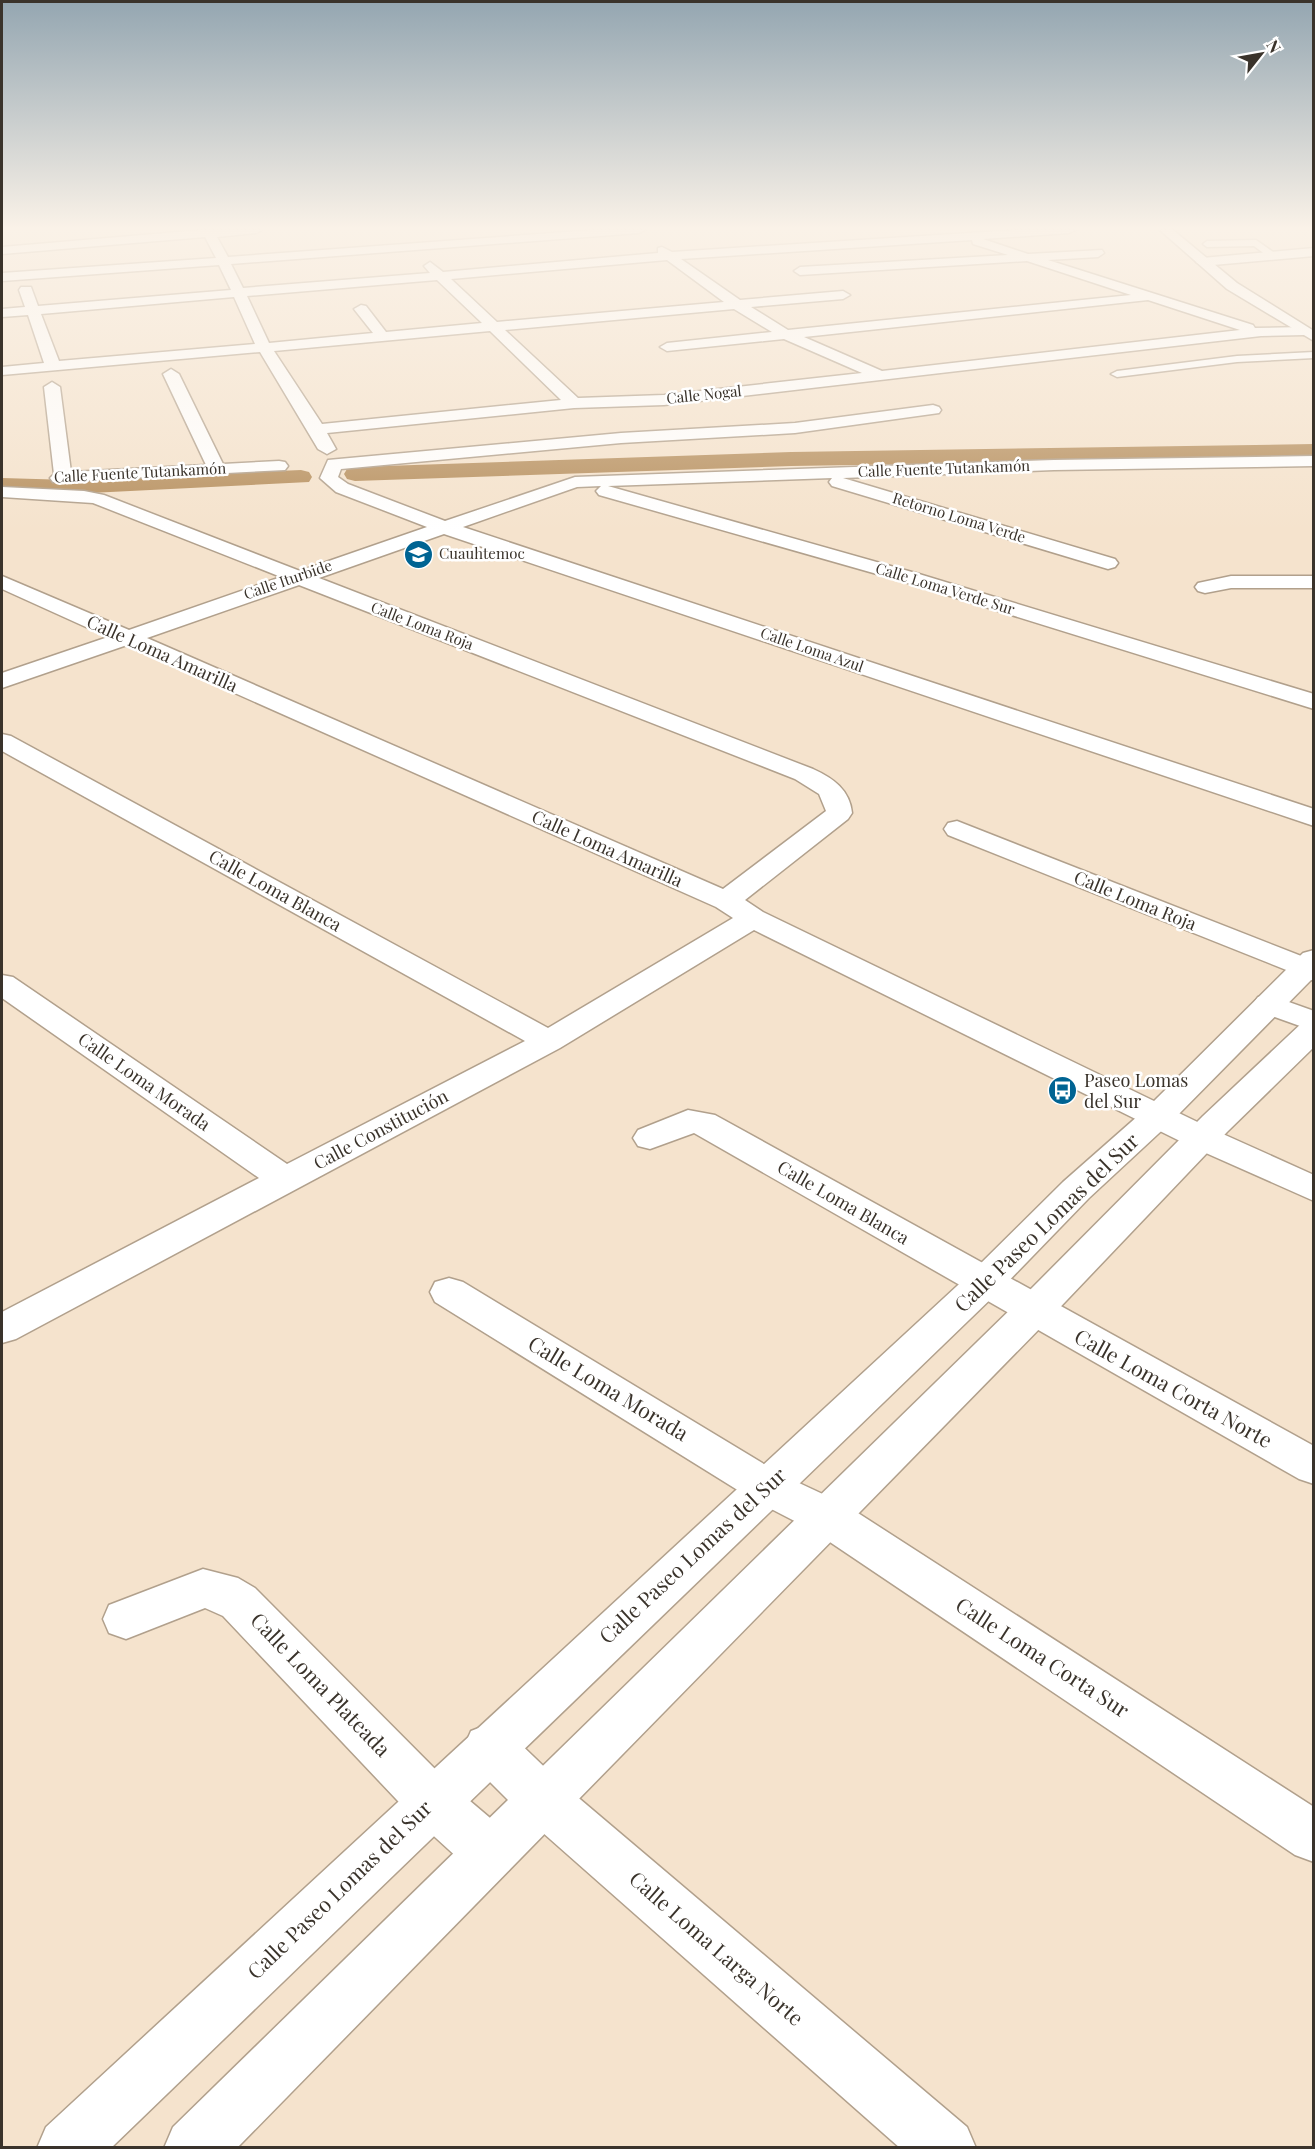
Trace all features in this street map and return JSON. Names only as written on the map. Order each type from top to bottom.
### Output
[{"type":"street","points":[[41,330],[53,366]]},
{"type":"street","points":[[256,330],[264,348],[318,429],[334,464],[621,438],[795,428],[933,410],[916,399]]},
{"type":"street","points":[[378,330],[383,337]]},
{"type":"street","points":[[2,371],[458,330]]},
{"type":"street","points":[[497,330],[574,403]]},
{"type":"street","points":[[779,330],[881,376],[898,387]]},
{"type":"street","points":[[667,346],[821,330]]},
{"type":"street","points":[[1255,330],[1261,332]]},
{"type":"street","name":"Calle Nogal","points":[[318,429],[574,403],[664,400],[1261,332],[1311,334]]},
{"type":"street","points":[[192,372],[166,375],[217,470]]},
{"type":"street","points":[[52,387],[63,478]]},
{"type":"street","name":"Calle Fuente Tutankamón","points":[[575,482],[1054,465],[1314,461]]},
{"type":"street","name":"Calle Loma Azul","points":[[334,464],[329,478],[342,488],[446,528],[1314,818]]},
{"type":"street","name":"Calle Fuente Tutankamón","points":[[2,480],[279,466]]},
{"type":"street","name":"Retorno Loma Verde","points":[[810,474],[1108,563]]},
{"type":"street","name":"Calle Loma Roja","points":[[2,480],[92,497],[804,774],[834,794]]},
{"type":"street","points":[[638,480],[915,564],[912,578]]},
{"type":"street","name":"Calle Iturbide","points":[[2,681],[575,482]]},
{"type":"street","name":"Calle Loma Verde Sur","points":[[575,482],[912,578],[1310,696]]},
{"type":"street","name":"Calle Loma Amarilla","points":[[2,582],[740,910],[1202,1138],[1314,1189]]},
{"type":"street","points":[[1205,587],[1231,582],[1311,583]]},
{"type":"street","name":"Calle Loma Blanca","points":[[2,741],[549,1041]]},
{"type":"street","name":"Calle Constitución","points":[[2,1329],[549,1041],[740,910],[839,813],[839,803],[834,794]]},
{"type":"street","name":"Calle Loma Roja","points":[[957,829],[1310,966]]},
{"type":"street","name":"Calle Paseo Lomas del Sur","points":[[89,2141],[432,1801],[984,1283],[1076,1190],[1159,1115],[1310,966]]},
{"type":"street","name":"Calle Loma Morada","points":[[2,984],[286,1180]]},
{"type":"street","points":[[1269,1004],[1314,1022]]},
{"type":"street","points":[[194,2148],[828,1517],[1202,1138],[1314,1029]]},
{"type":"street","name":"Calle Loma Blanca","points":[[651,1138],[682,1123],[698,1121],[1033,1311]]},
{"type":"street","name":"Calle Loma Morada","points":[[449,1292],[767,1487]]},
{"type":"street","name":"Calle Loma Corta Norte","points":[[1033,1311],[1314,1467]]},
{"type":"street","name":"Calle Loma Corta Sur","points":[[767,1487],[828,1517],[1314,1837]]},
{"type":"street","name":"Calle Loma Plateada","points":[[126,1619],[203,1588],[222,1592],[239,1602],[432,1801],[490,1852]]},
{"type":"street","name":"Calle Loma Larga Norte","points":[[489,1747],[543,1800],[946,2148]]},
{"type":"lane","points":[[1117,374],[1237,359],[1314,356]]},
{"type":"waterway","points":[[355,474],[791,459],[1314,451]]},
{"type":"waterway","points":[[2,485],[70,487],[301,477]]},
{"type":"place","name":"Cuauhtemoc","points":[[418,554]]},
{"type":"place","name":"Paseo Lomas del Sur","points":[[1063,1091]]}]
